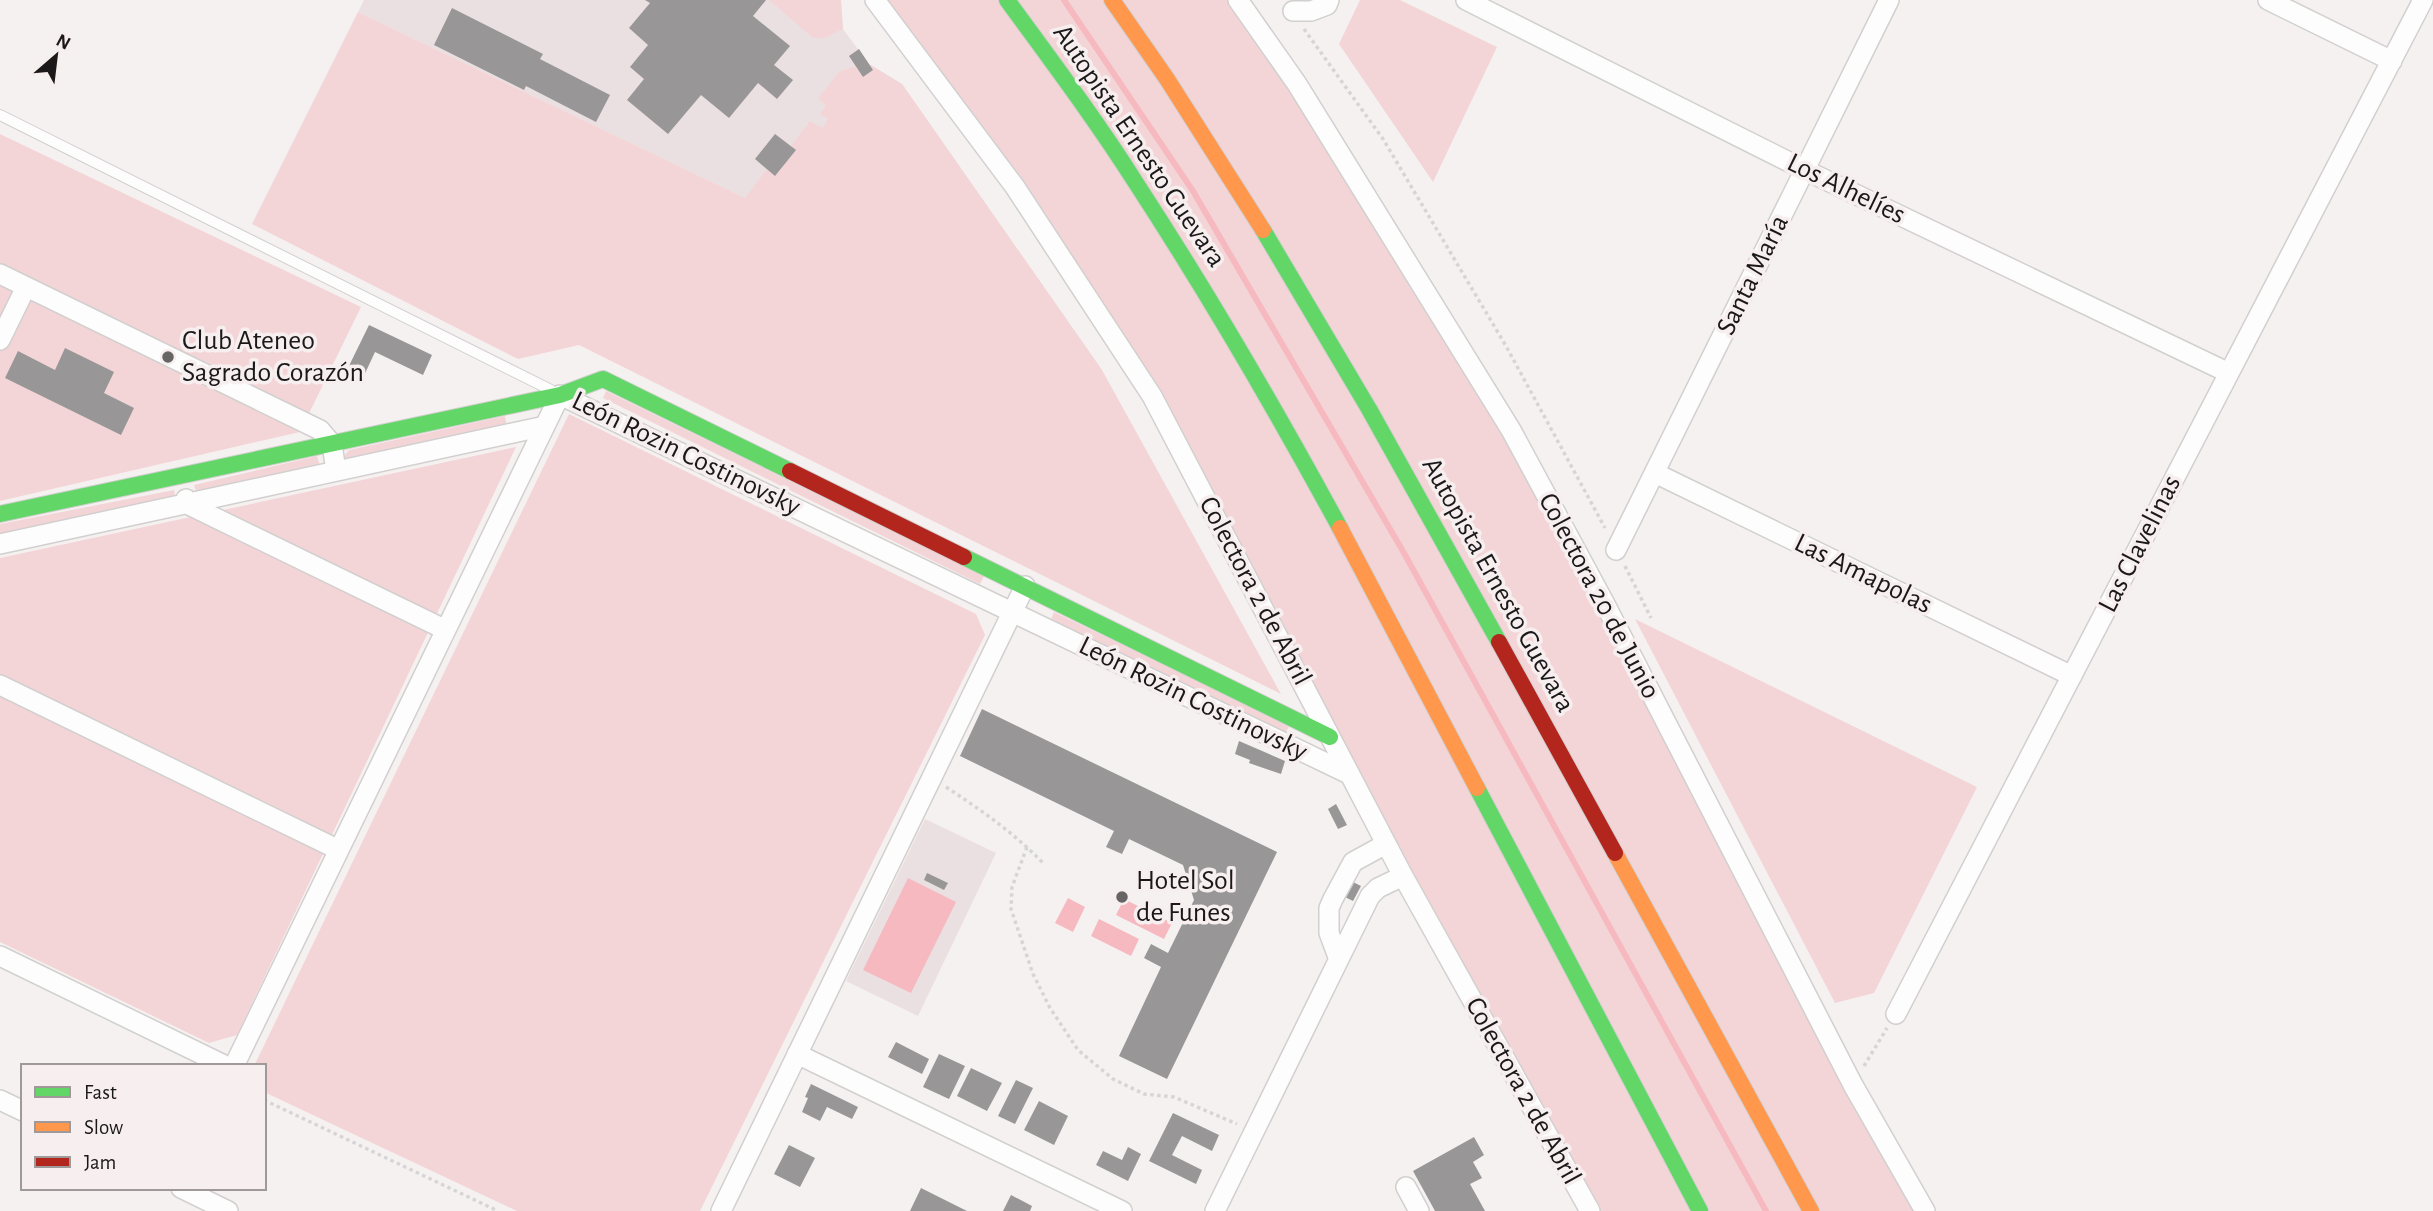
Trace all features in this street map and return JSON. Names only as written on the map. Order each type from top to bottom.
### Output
[{"type":"main road","name":"Autopista Ernesto Guevara","points":[[1007,0],[1156,212],[1249,365],[1328,503],[1700,1211]]},
{"type":"main road","name":"Autopista Ernesto Guevara","points":[[1112,0],[1169,79],[1292,272],[1390,442],[1811,1211]]},
{"type":"main road","name":"León Rozin Costinovsky","points":[[560,396],[603,379],[1330,737]]},
{"type":"main road","points":[[0,514],[560,396]]},
{"type":"street","name":"Colectora 2 de Abril","points":[[875,0],[1015,187],[1152,396],[1403,876],[1590,1211]]},
{"type":"street","name":"Colectora 20 de Junio","points":[[1238,0],[1304,95],[1511,430],[1611,616],[1853,1085],[1924,1211]]},
{"type":"street","points":[[1293,11],[1311,11],[1327,5],[1329,0]]},
{"type":"street","name":"Los Alhelíes","points":[[1466,0],[1805,170],[2229,373]]},
{"type":"street","name":"Santa María","points":[[1616,550],[1889,0]]},
{"type":"street","points":[[2268,0],[2392,61]]},
{"type":"street","name":"Las Clavelinas","points":[[1896,1014],[2423,0]]},
{"type":"street","points":[[0,274],[320,430],[332,444],[336,471]]},
{"type":"street","points":[[0,340],[26,286]]},
{"type":"street","points":[[235,1064],[560,396]]},
{"type":"street","name":"León Rozin Costinovsky","points":[[560,396],[1349,774]]},
{"type":"street","points":[[0,544],[545,426]]},
{"type":"street","name":"Las Amapolas","points":[[1655,473],[2072,676]]},
{"type":"street","points":[[184,475],[187,504]]},
{"type":"street","points":[[187,504],[446,630]]},
{"type":"street","points":[[721,1211],[1025,586]]},
{"type":"street","points":[[0,685],[338,850]]},
{"type":"street","points":[[1338,957],[1329,933],[1329,908],[1353,862],[1386,844]]},
{"type":"street","points":[[1215,1211],[1338,957],[1374,891],[1403,876]]},
{"type":"street","points":[[0,956],[222,1064]]},
{"type":"street","points":[[797,1054],[1122,1211]]},
{"type":"street","points":[[0,1100],[21,1110]]},
{"type":"street","points":[[1406,1187],[1419,1211]]},
{"type":"street","points":[[185,1190],[228,1211]]},
{"type":"lane","points":[[0,116],[560,396]]},
{"type":"path","points":[[1293,11],[1383,139],[1506,346],[1651,618]]},
{"type":"path","points":[[932,777],[991,817],[1044,863]]},
{"type":"path","points":[[1027,847],[1012,887],[1011,909],[1033,974],[1050,1008],[1078,1050],[1113,1079],[1144,1094],[1191,1102],[1254,1132]]},
{"type":"path","points":[[1853,1085],[1896,1014]]},
{"type":"path","points":[[266,1101],[498,1211]]},
{"type":"shaded area","points":[[364,0],[841,0],[843,29],[869,64],[902,84],[1102,370],[358,12]]},
{"type":"shaded area","points":[[769,0],[841,0],[843,29],[825,38],[813,38]]},
{"type":"shaded area","points":[[875,0],[1238,0],[1511,430],[1925,1211],[1590,1211],[1152,396]]},
{"type":"shaded area","points":[[1360,0],[1400,0],[1497,47],[1433,182],[1339,44]]},
{"type":"shaded area","points":[[358,12],[745,198],[767,169],[776,175],[795,151],[791,146],[810,121],[823,128],[828,119],[820,114],[826,106],[818,98],[839,72],[855,66],[863,77],[873,70],[869,64],[902,84],[1102,370],[1281,694],[579,345],[518,359],[252,224]]},
{"type":"shaded area","name":"Club Ateneo Sagrado Corazón","points":[[0,134],[361,307],[300,432],[0,501]]},
{"type":"shaded area","points":[[606,391],[984,576],[980,584],[603,398]]},
{"type":"shaded area","points":[[569,414],[976,614],[985,635],[700,1211],[517,1211],[266,1093],[266,1064],[255,1064]]},
{"type":"shaded area","points":[[505,416],[507,427],[348,462],[344,456],[349,450]]},
{"type":"shaded area","points":[[516,447],[237,1035],[209,1043],[0,942],[0,558]]},
{"type":"shaded area","points":[[317,456],[320,466],[203,493],[196,491],[194,485]]},
{"type":"shaded area","points":[[174,490],[172,500],[0,536],[0,524]]},
{"type":"shaded area","points":[[1054,612],[1290,725],[1286,732],[1051,619]]},
{"type":"shaded area","points":[[1635,619],[1977,787],[1874,993],[1835,1003]]},
{"type":"shaded area","points":[[925,819],[996,853],[918,1016],[846,981]]},
{"type":"shaded area","points":[[908,878],[956,902],[911,993],[863,970]]},
{"type":"shaded area","points":[[1068,898],[1085,907],[1073,932],[1055,923]]},
{"type":"shaded area","points":[[1124,899],[1172,923],[1164,939],[1116,915]]},
{"type":"shaded area","points":[[1099,919],[1139,939],[1131,956],[1091,936]]},
{"type":"building","points":[[645,0],[766,0],[753,16],[790,46],[774,65],[793,80],[777,99],[758,83],[729,118],[701,95],[668,134],[627,100],[644,79],[630,67],[648,45],[629,28],[650,3]]},
{"type":"building","points":[[452,8],[543,54],[540,59],[610,95],[596,122],[526,86],[524,90],[434,45]]},
{"type":"building","points":[[859,49],[873,70],[863,77],[849,56]]},
{"type":"building","points":[[775,134],[796,150],[775,176],[755,159]]},
{"type":"building","points":[[369,325],[432,355],[423,375],[375,352],[361,382],[345,374]]},
{"type":"building","points":[[65,348],[114,372],[104,393],[134,408],[121,435],[5,378],[18,351],[55,370]]},
{"type":"building","points":[[982,709],[1277,852],[1167,1079],[1119,1056],[1161,967],[1144,958],[1151,944],[1168,953],[1194,900],[1183,865],[1129,839],[1122,854],[1106,847],[1114,831],[960,756]]},
{"type":"building","points":[[1239,741],[1285,761],[1281,774],[1249,763],[1250,760],[1235,754]]},
{"type":"building","points":[[1336,804],[1347,825],[1338,829],[1328,809]]},
{"type":"building","points":[[927,873],[948,883],[944,890],[924,880]]},
{"type":"building","points":[[1349,880],[1361,886],[1353,901],[1341,895]]},
{"type":"building","points":[[896,1042],[929,1059],[922,1074],[888,1057]]},
{"type":"building","points":[[939,1054],[965,1066],[949,1099],[923,1087]]},
{"type":"building","points":[[971,1068],[1002,1083],[987,1111],[957,1096]]},
{"type":"building","points":[[1016,1080],[1033,1088],[1015,1124],[998,1116]]},
{"type":"building","points":[[811,1084],[858,1107],[852,1119],[827,1107],[820,1121],[802,1112]]},
{"type":"building","points":[[1039,1101],[1068,1116],[1054,1145],[1024,1130]]},
{"type":"building","points":[[1173,1113],[1219,1135],[1212,1151],[1182,1136],[1172,1155],[1202,1170],[1196,1184],[1149,1161]]},
{"type":"building","points":[[1474,1137],[1484,1155],[1473,1162],[1482,1178],[1470,1184],[1485,1211],[1435,1211],[1413,1171]]},
{"type":"building","points":[[789,1145],[815,1158],[800,1187],[774,1174]]},
{"type":"building","points":[[1128,1147],[1141,1154],[1128,1181],[1096,1165],[1103,1151],[1122,1160]]},
{"type":"building","points":[[921,1188],[967,1211],[910,1211]]},
{"type":"building","points":[[1011,1195],[1032,1206],[1030,1211],[1003,1211]]},
{"type":"waterway","points":[[1064,0],[1193,191],[1404,553],[1766,1211]]},
{"type":"traffic: fast","points":[[1007,0],[1089,113],[1163,225],[1241,353],[1340,528]]},
{"type":"traffic: fast","points":[[1263,230],[1369,409],[1499,642]]},
{"type":"traffic: fast","points":[[0,514],[560,395],[603,379],[790,471]]},
{"type":"traffic: fast","points":[[964,557],[1330,737]]},
{"type":"traffic: fast","points":[[1477,788],[1700,1211]]},
{"type":"traffic: slow","points":[[1112,0],[1167,79],[1263,230]]},
{"type":"traffic: slow","points":[[1340,528],[1477,788]]},
{"type":"traffic: slow","points":[[1615,853],[1811,1211]]},
{"type":"traffic: jam","points":[[790,471],[964,557]]},
{"type":"traffic: jam","points":[[1499,642],[1615,853]]},
{"type":"place","name":"Club Ateneo Sagrado Corazón","points":[[168,357]]},
{"type":"place","name":"Hotel Sol de Funes","points":[[1122,897]]}]
